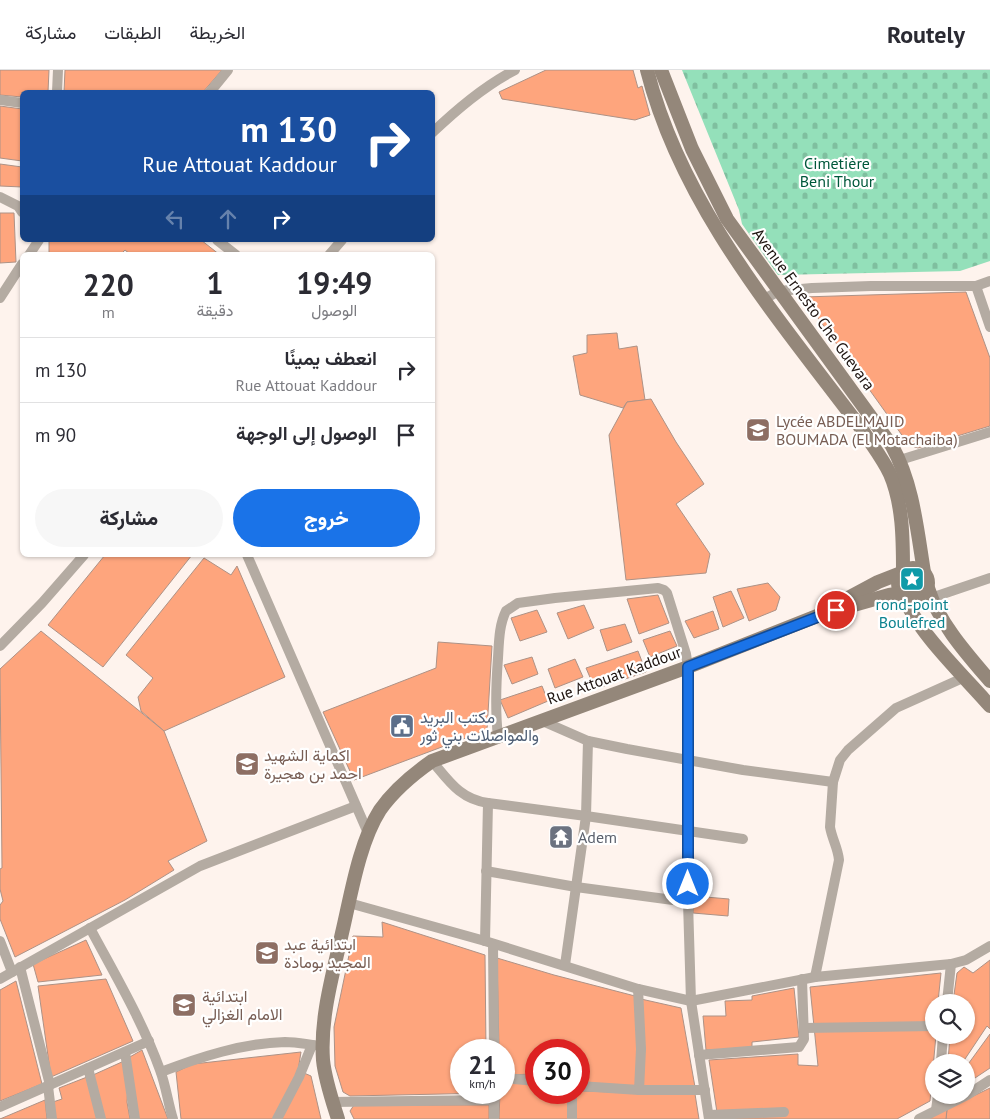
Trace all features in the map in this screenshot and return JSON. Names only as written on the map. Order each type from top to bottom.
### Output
[{"type":"main road","name":"Avenue Ernesto Che Guevara","points":[[647,70],[654,97],[667,132],[695,192],[724,242],[764,300],[863,431],[888,470],[900,512],[903,548],[902,572]]},
{"type":"main road","name":"Avenue Ernesto Che Guevara","points":[[661,70],[692,149],[718,203],[739,237],[892,446],[900,460],[906,477],[924,572]]},
{"type":"main road","points":[[822,614],[871,585],[910,568],[915,568],[924,572],[928,581],[929,593],[958,642],[990,681]]},
{"type":"main road","points":[[902,572],[898,583],[900,594],[910,610],[928,636],[990,706]]},
{"type":"main road","points":[[900,594],[916,598],[929,593]]},
{"type":"main road","name":"Rue Attouat Kaddour","points":[[338,1119],[318,1046],[349,903],[368,833],[391,796],[417,771],[432,761],[688,667],[822,614],[900,594]]},
{"type":"street","points":[[57,90],[58,70]]},
{"type":"street","points":[[212,90],[228,70]]},
{"type":"street","points":[[435,130],[479,92],[514,70]]},
{"type":"street","points":[[0,100],[20,103]]},
{"type":"street","points":[[0,198],[18,206],[20,209]]},
{"type":"street","points":[[220,242],[232,252]]},
{"type":"street","points":[[332,252],[340,242]]},
{"type":"street","points":[[0,298],[20,267]]},
{"type":"street","points":[[764,300],[779,291],[871,286],[976,286],[990,281]]},
{"type":"street","points":[[976,286],[990,327]]},
{"type":"street","points":[[900,460],[990,432]]},
{"type":"street","points":[[0,646],[42,603],[82,557]]},
{"type":"street","points":[[248,557],[368,833]]},
{"type":"street","points":[[929,593],[990,578]]},
{"type":"street","points":[[498,737],[495,716],[499,637],[506,611],[518,603],[555,598],[658,588],[667,593],[688,667],[687,831],[691,1001],[709,1117],[784,1112]]},
{"type":"street","points":[[815,977],[839,860],[837,846],[831,835],[830,827],[833,782],[840,760],[848,750],[896,708],[965,677]]},
{"type":"street","points":[[540,720],[588,741],[744,770],[833,782]]},
{"type":"street","points":[[565,965],[586,816],[588,741]]},
{"type":"street","points":[[432,761],[463,795],[477,801],[743,839]]},
{"type":"street","points":[[488,803],[486,872],[493,1039]]},
{"type":"street","points":[[0,979],[200,866],[356,806]]},
{"type":"street","points":[[486,872],[576,887],[688,902]]},
{"type":"street","points":[[349,903],[489,942],[638,989],[691,1001],[815,977],[951,964],[966,960],[990,946]]},
{"type":"street","points":[[90,928],[149,1041],[161,1072],[173,1119]]},
{"type":"street","points":[[0,941],[16,970],[49,1085],[52,1119]]},
{"type":"street","points":[[948,994],[951,964]]},
{"type":"street","points":[[699,1055],[799,1047],[804,1039],[802,979]]},
{"type":"street","points":[[638,989],[641,1049],[638,1090]]},
{"type":"street","points":[[804,1028],[925,1026]]},
{"type":"street","points":[[0,1107],[149,1041]]},
{"type":"street","points":[[161,1072],[250,1046],[283,1042],[318,1046],[277,1119]]},
{"type":"street","points":[[125,1052],[135,1119]]},
{"type":"street","points":[[88,1068],[101,1119]]},
{"type":"street","points":[[919,1119],[966,1095],[990,1080]]},
{"type":"street","points":[[590,1087],[638,1090],[705,1090]]},
{"type":"street","points":[[332,1102],[450,1098]]},
{"type":"street","points":[[494,1104],[494,1119]]},
{"type":"street","points":[[572,1104],[572,1119]]},
{"type":"street","points":[[936,1110],[937,1104]]},
{"type":"green space","name":"Cimetière Beni Thour","points":[[682,70],[990,70],[990,261],[960,271],[778,275],[742,224],[739,210]]},
{"type":"building","points":[[0,70],[49,70],[48,90],[20,90],[20,97],[0,95]]},
{"type":"building","points":[[65,70],[222,70],[205,90],[64,90]]},
{"type":"building","points":[[546,70],[633,70],[638,88],[642,86],[650,115],[635,120],[502,99],[499,92]]},
{"type":"building","points":[[0,106],[20,109],[20,161],[0,158]]},
{"type":"building","points":[[0,164],[20,167],[20,187],[0,186]]},
{"type":"building","points":[[0,213],[14,213],[16,262],[0,263]]},
{"type":"building","points":[[49,242],[204,242],[216,252],[127,252],[125,250],[123,252],[49,252]]},
{"type":"building","points":[[966,292],[990,358],[990,426],[918,448],[909,445],[803,297]]},
{"type":"building","points":[[617,333],[619,349],[637,346],[645,400],[627,402],[623,408],[580,395],[573,356],[587,353],[587,335]]},
{"type":"building","points":[[651,399],[676,442],[704,484],[676,504],[710,554],[706,573],[626,580],[609,435],[627,402]]},
{"type":"building","points":[[103,557],[190,557],[103,667],[48,625]]},
{"type":"building","points":[[204,558],[231,575],[237,566],[285,677],[164,731],[141,711],[138,697],[153,678],[126,655]]},
{"type":"building","points":[[768,583],[780,597],[776,610],[749,621],[737,589]]},
{"type":"building","points":[[731,591],[744,618],[723,627],[713,597]]},
{"type":"building","points":[[658,595],[669,623],[639,634],[627,599]]},
{"type":"building","points":[[584,605],[594,628],[568,639],[557,613]]},
{"type":"building","points":[[537,610],[547,632],[520,641],[511,618]]},
{"type":"building","points":[[713,611],[719,629],[694,638],[685,621]]},
{"type":"building","points":[[625,624],[632,642],[607,651],[600,630]]},
{"type":"building","points":[[41,631],[164,731],[207,841],[168,861],[174,870],[125,900],[15,957],[0,919],[0,905],[3,901],[0,889],[0,869],[2,868],[0,669]]},
{"type":"building","points":[[670,631],[677,646],[650,657],[643,640]]},
{"type":"building","points":[[438,642],[492,646],[487,730],[354,780],[323,712],[436,668]]},
{"type":"building","points":[[638,651],[646,672],[595,689],[586,668]]},
{"type":"building","points":[[532,657],[538,674],[512,684],[504,665]]},
{"type":"building","points":[[575,659],[583,677],[555,688],[548,669]]},
{"type":"building","points":[[542,686],[548,701],[508,718],[500,700]]},
{"type":"building","points":[[694,896],[729,899],[728,916],[693,913]]},
{"type":"building","points":[[382,922],[485,955],[486,1039],[450,1039],[450,1094],[350,1096],[343,1092],[335,1066],[334,1027],[353,936],[383,937]]},
{"type":"building","points":[[86,940],[102,975],[38,982],[33,964]]},
{"type":"building","points":[[497,958],[635,996],[638,1048],[636,1088],[590,1084],[590,1039],[525,1039],[525,1074],[515,1075],[515,1039],[499,1039]]},
{"type":"building","points":[[990,960],[990,1029],[987,1026],[975,1044],[975,994],[954,994],[957,973],[964,967],[973,973]]},
{"type":"building","points":[[941,973],[939,994],[925,994],[925,1044],[935,1044],[934,1054],[925,1054],[925,1104],[897,1119],[718,1119],[709,1060],[798,1054],[798,1065],[818,1066],[810,987]]},
{"type":"building","points":[[106,979],[133,1041],[51,1077],[38,986]]},
{"type":"building","points":[[16,981],[42,1084],[0,1101],[0,990]]},
{"type":"building","points":[[794,988],[799,1037],[752,1042],[752,1049],[706,1050],[703,1016],[726,1016],[725,1001],[752,1000],[752,996]]},
{"type":"building","points":[[641,999],[681,1008],[695,1087],[643,1088]]},
{"type":"building","points":[[990,1034],[990,1068],[975,1078],[975,1055]]},
{"type":"building","points":[[949,1044],[975,1044],[968,1054],[949,1054]]},
{"type":"building","points":[[142,1050],[168,1119],[137,1119],[128,1058]]},
{"type":"building","points":[[301,1052],[297,1077],[275,1119],[181,1119],[176,1072],[193,1064]]},
{"type":"building","points":[[124,1061],[130,1119],[102,1119],[93,1075]]},
{"type":"building","points":[[304,1073],[311,1076],[321,1119],[280,1119]]},
{"type":"building","points":[[87,1077],[99,1119],[55,1119],[53,1102],[62,1099],[59,1088]]},
{"type":"building","points":[[515,1081],[525,1083],[525,1104],[570,1104],[569,1119],[499,1119],[500,1104],[515,1104]]},
{"type":"building","points":[[990,1088],[990,1119],[946,1119],[947,1109],[957,1104],[975,1104],[975,1095]]},
{"type":"building","points":[[590,1091],[695,1094],[699,1119],[574,1119],[574,1104],[590,1104]]},
{"type":"building","points":[[45,1100],[47,1119],[0,1119]]},
{"type":"building","points":[[354,1105],[489,1105],[489,1119],[354,1119],[350,1111]]},
{"type":"building","points":[[947,1109],[946,1119],[928,1119]]},
{"type":"place","name":"Lycée ABDELMAJID BOUMADA (El Motachaiba)","points":[[758,430]]},
{"type":"place","name":"rond-point Boulefred","points":[[912,579]]},
{"type":"place","name":"مكتب البريد والمواصلات بني ثور","points":[[402,726]]},
{"type":"place","name":"اكماية الشهيد احمد بن هجيرة","points":[[247,764]]},
{"type":"place","name":"Adem","points":[[561,837]]},
{"type":"place","name":"ابتدائية عبد المجيد بومادة","points":[[267,953]]},
{"type":"place","name":"ابتدائية الامام الغزالي","points":[[184,1005]]},
{"type":"route","points":[[688,884],[688,667],[836,610]]}]
